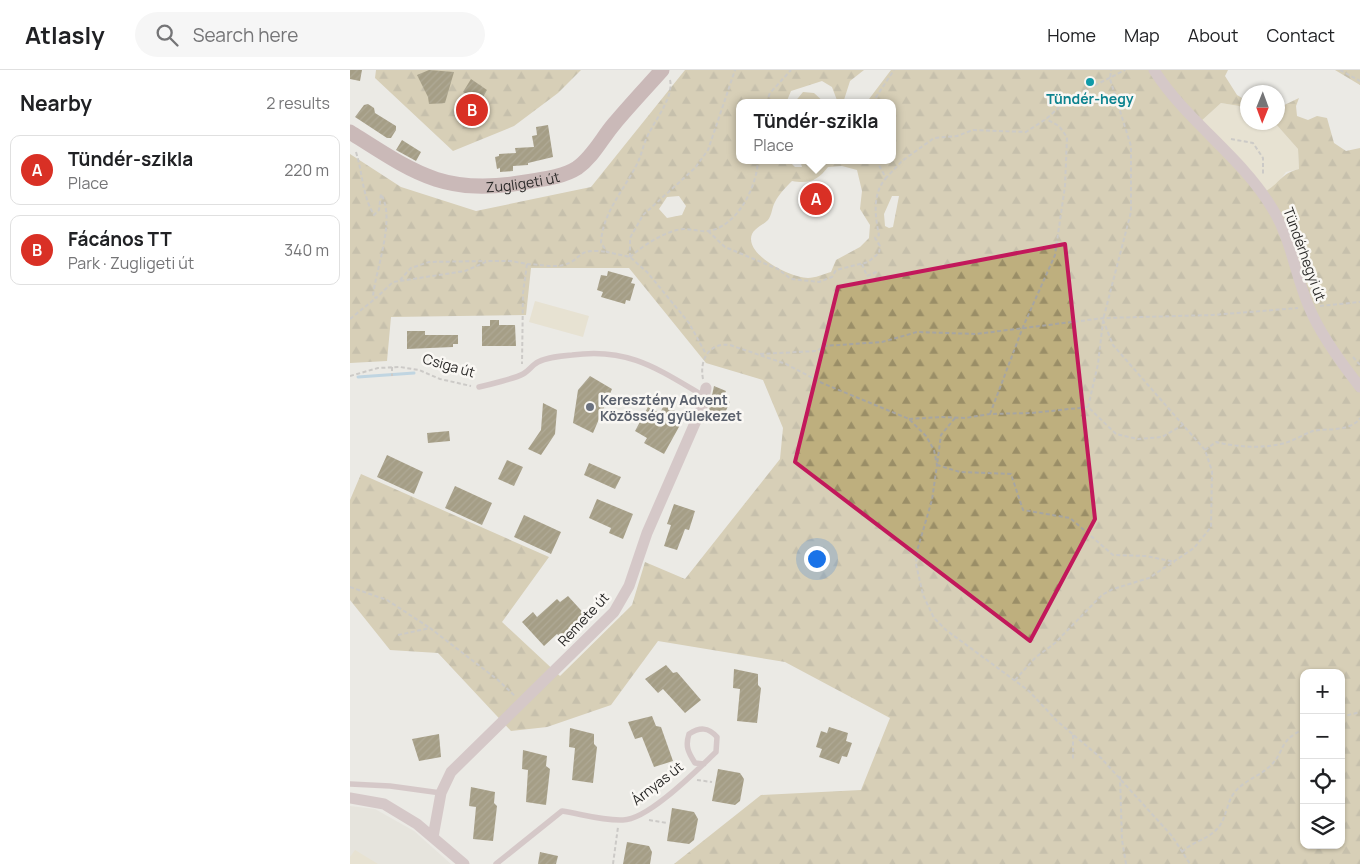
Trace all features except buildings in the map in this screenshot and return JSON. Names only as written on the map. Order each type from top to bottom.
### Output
[{"type":"street","name":"Tündérhegyi út","points":[[1154,70],[1166,89],[1221,145],[1255,184],[1276,214],[1291,251],[1309,307],[1321,331],[1360,387]]},
{"type":"street","name":"Zugligeti út","points":[[352,133],[387,156],[434,180],[478,187],[500,186],[537,180],[563,175],[578,168],[592,154],[613,125],[665,74]]},
{"type":"street","name":"Remete út","points":[[433,837],[441,793],[451,772],[614,612],[629,586],[646,533],[680,460],[705,392]]},
{"type":"street","points":[[350,798],[384,804],[417,824],[464,864]]},
{"type":"lane","name":"Csiga út","points":[[479,386],[522,375],[537,363],[554,357],[606,353],[632,358],[660,369],[705,392]]},
{"type":"lane","name":"Árnyas út","points":[[496,864],[562,811],[620,820],[637,818],[675,790],[704,764],[716,752],[718,737],[710,730],[699,728],[689,734],[686,742],[688,751],[695,763],[704,764]]},
{"type":"lane","points":[[350,784],[390,786],[441,793]]},
{"type":"path","points":[[630,257],[630,238],[643,215],[695,168],[708,150],[735,70]]},
{"type":"path","points":[[768,99],[770,93],[791,70]]},
{"type":"path","points":[[875,99],[894,70]]},
{"type":"path","points":[[1088,407],[1098,364],[1111,283],[1131,212],[1131,146],[1110,79],[1111,70]]},
{"type":"path","points":[[708,231],[725,247],[778,269],[791,279],[819,282],[832,277],[836,270],[862,264],[879,253],[880,246],[875,238],[879,235],[874,214],[879,190],[886,178],[902,160],[934,138],[957,136],[973,130],[1026,132],[1046,119],[1070,98],[1125,70]]},
{"type":"path","points":[[1340,70],[1360,81]]},
{"type":"path","points":[[607,252],[601,243],[607,215],[638,161],[648,134],[659,117],[670,89],[671,81],[665,74]]},
{"type":"path","points":[[990,414],[1023,328],[1055,255],[1065,186],[1067,136],[1060,126],[1046,119]]},
{"type":"path","points":[[352,133],[366,202],[374,215],[379,210],[381,194],[386,203],[384,238],[373,296],[376,298]]},
{"type":"path","points":[[1221,145],[1230,139],[1253,144],[1263,158],[1264,174],[1255,184]]},
{"type":"path","points":[[630,257],[645,244],[678,229],[708,231],[726,224],[743,204],[758,164]]},
{"type":"path","points":[[878,164],[886,178]]},
{"type":"path","points":[[399,281],[411,268],[429,262],[511,261],[528,264],[564,265],[582,252],[592,250],[630,257],[667,294],[689,323],[706,354]]},
{"type":"path","points":[[350,319],[393,282],[465,272],[488,261]]},
{"type":"path","points":[[522,375],[523,293],[528,264]]},
{"type":"path","points":[[862,264],[868,276],[879,271]]},
{"type":"path","points":[[759,354],[817,351],[824,346],[882,342],[916,332],[976,334],[1104,319],[1213,315],[1360,302]]},
{"type":"path","points":[[1015,680],[1036,657],[1055,643],[1102,595],[1113,589],[1149,578],[1176,562],[1194,548],[1211,528],[1212,471],[1205,450],[1113,345],[1104,319]]},
{"type":"path","points":[[705,392],[702,374],[706,354],[712,347],[721,344],[759,354],[909,419],[926,436],[934,450],[937,465]]},
{"type":"path","points":[[392,367],[392,376]]},
{"type":"path","name":"Csiga út","points":[[350,376],[378,368],[392,367],[419,370],[440,378],[479,386]]},
{"type":"path","points":[[909,419],[1032,413],[1088,407]]},
{"type":"path","points":[[1088,407],[1116,434],[1138,439],[1162,437],[1183,425]]},
{"type":"path","points":[[955,418],[941,435],[932,500],[917,551],[916,564],[923,595],[934,618],[946,630],[997,669],[1015,680],[1120,776],[1172,836],[1190,864]]},
{"type":"path","points":[[1205,450],[1216,442],[1242,447],[1282,444],[1313,431],[1343,428],[1358,422],[1360,418]]},
{"type":"path","points":[[937,465],[960,472],[1011,474],[1023,510],[1070,518],[1114,555],[1146,556],[1176,562]]},
{"type":"path","points":[[350,587],[386,600],[430,628],[498,680],[522,703]]},
{"type":"path","points":[[398,635],[430,628]]},
{"type":"path","points":[[1345,716],[1360,712]]},
{"type":"path","points":[[1182,852],[1188,845],[1212,835],[1220,828],[1231,798],[1239,787],[1269,768],[1275,761],[1285,741],[1300,732]]},
{"type":"path","points":[[1073,735],[1073,760]]},
{"type":"path","points":[[1120,776],[1122,840],[1126,864]]},
{"type":"path","points":[[637,818],[667,823]]},
{"type":"path","points":[[613,864],[620,820]]},
{"type":"highlighted area","points":[[1065,244],[1095,519],[1030,641],[795,462],[838,287]]},
{"type":"shaded area","points":[[1221,103],[1239,106],[1240,130],[1281,130],[1298,149],[1299,169],[1286,172],[1275,187],[1262,193],[1199,123]]},
{"type":"shaded area","points":[[535,301],[589,316],[583,337],[529,322]]},
{"type":"shaded area","points":[[350,806],[375,809],[414,831],[451,864],[350,864]]},
{"type":"shaded area","points":[[355,850],[378,864],[350,864],[350,857]]},
{"type":"green space","points":[[376,70],[581,70],[558,93],[514,126],[453,151],[375,78]]},
{"type":"green space","points":[[685,70],[864,70],[850,81],[844,99],[836,99],[832,87],[822,81],[791,91],[788,99],[736,99],[736,164],[792,164],[795,167],[802,167],[801,164],[896,164],[896,99],[869,99],[891,70],[1228,70],[1225,76],[1240,97],[1240,107],[1221,103],[1199,123],[1262,193],[1287,174],[1299,169],[1298,149],[1281,130],[1285,130],[1285,105],[1299,98],[1296,106],[1297,116],[1308,120],[1317,116],[1327,118],[1334,143],[1346,151],[1360,148],[1360,864],[674,864],[761,795],[861,790],[890,718],[785,662],[658,641],[611,705],[547,727],[511,731],[438,653],[390,650],[350,600],[350,500],[361,474],[549,557],[502,622],[560,676],[632,605],[645,562],[685,579],[780,459],[783,428],[763,380],[706,363],[629,268],[531,268],[526,315],[391,317],[387,361],[350,363],[350,154],[401,187],[476,211],[591,187]],"holes":[[[842,166],[857,170],[862,191],[860,209],[870,225],[869,238],[860,247],[836,260],[831,272],[808,278],[792,275],[774,266],[758,253],[753,246],[751,236],[755,230],[768,220],[777,199],[792,181],[808,182],[820,176],[828,167]],[[679,196],[686,206],[682,215],[667,218],[659,209],[667,197]],[[892,196],[899,196],[893,227],[889,228],[885,226],[884,214]]]},
{"type":"green space","points":[[1335,70],[1360,70],[1360,85]]},
{"type":"green space","points":[[803,92],[814,93],[821,99],[797,99]]},
{"type":"waterway","points":[[358,377],[414,373]]},
{"type":"place","name":"Tündér-hegy","points":[[1090,82]]},
{"type":"place","name":"Fácános TT","points":[[472,110]]},
{"type":"place","name":"Tündér-szikla","points":[[816,199]]},
{"type":"place","name":"Keresztény Advent Közösség gyülekezet","points":[[590,407]]}]
